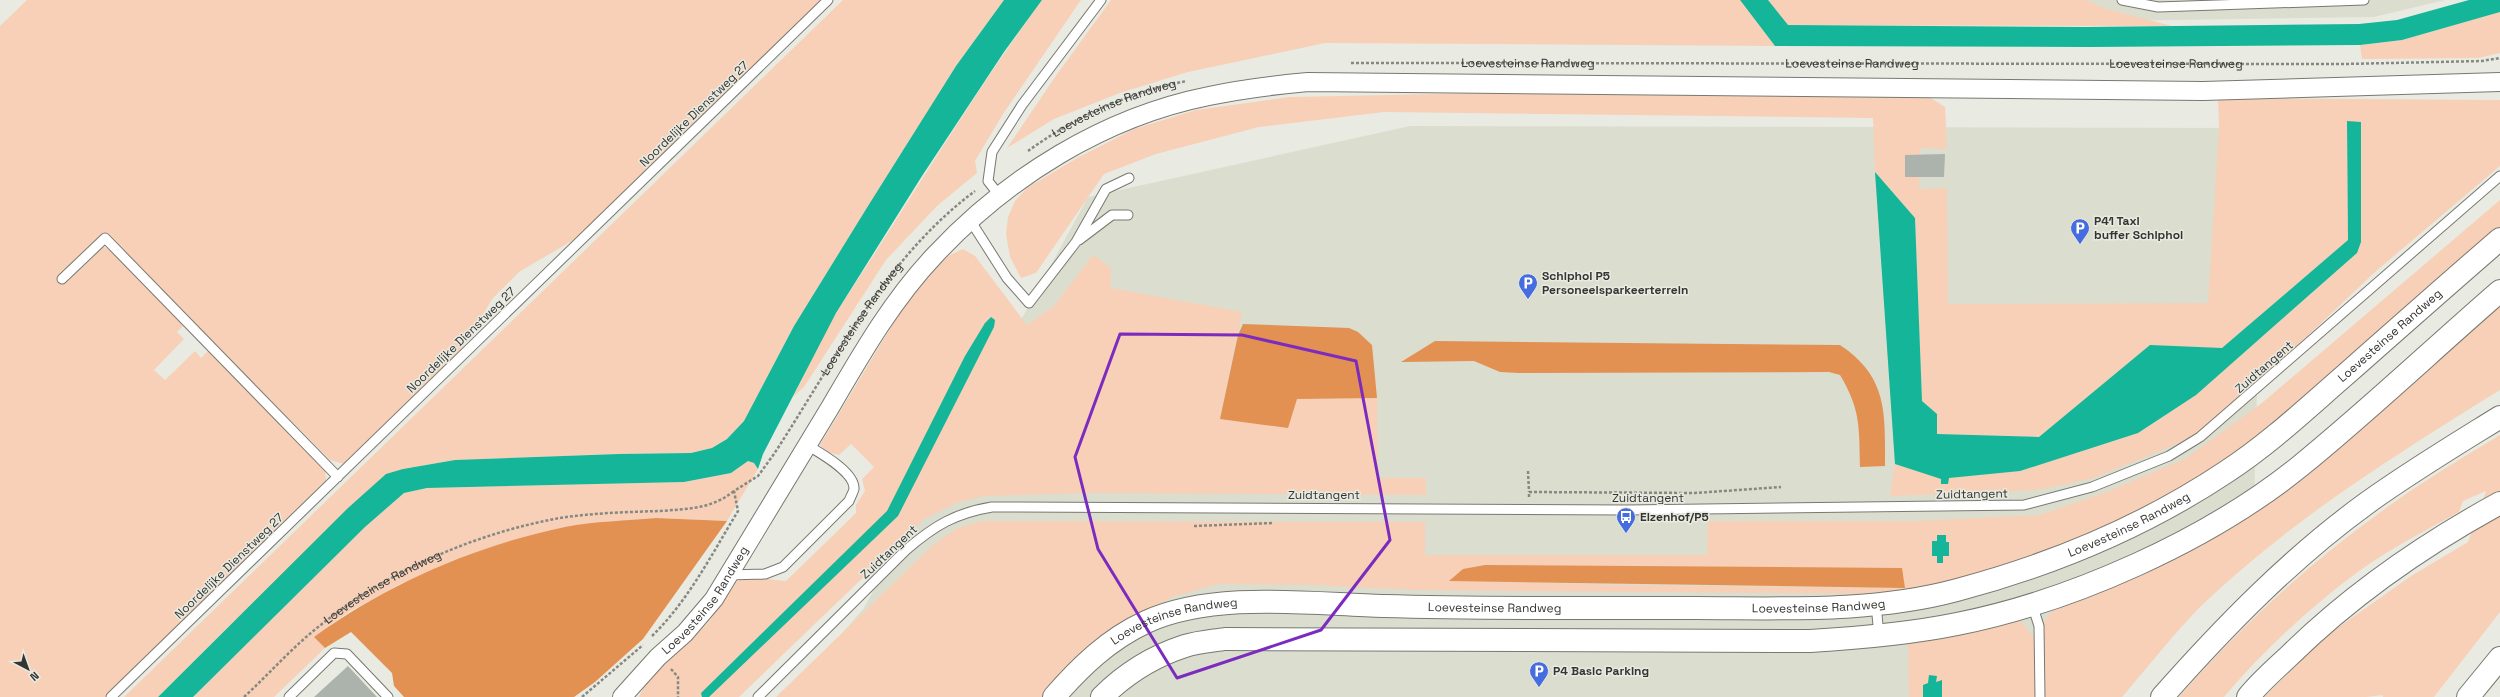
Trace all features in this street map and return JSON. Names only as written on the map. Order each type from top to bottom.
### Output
[{"type":"main road","name":"Loevesteinse Randweg","points":[[1054,697],[1075,672],[1111,642],[1148,621],[1228,602],[1474,608],[1798,608],[1876,604],[1951,592],[2022,571],[2096,542],[2166,508],[2227,471],[2282,430],[2500,239]]},
{"type":"main road","name":"Loevesteinse Randweg","points":[[1102,697],[1116,683],[1148,662],[1186,645],[1225,639],[1726,642],[1879,636],[1958,624],[2032,604],[2107,576],[2178,544],[2236,512],[2298,468],[2500,291]]},
{"type":"main road","points":[[2162,697],[2205,648],[2244,609],[2316,544],[2366,504],[2438,455],[2500,417]]},
{"type":"main road","points":[[2248,697],[2319,626],[2392,568],[2453,529],[2500,503]]},
{"type":"main road","points":[[2468,697],[2500,658]]},
{"type":"street","name":"Loevesteinse Randweg","points":[[622,697],[658,657],[685,633],[714,598],[879,327],[934,255],[970,220],[994,188],[1049,161],[1080,143],[1152,112],[1207,96],[1308,82],[2195,91],[2500,82]]},
{"type":"lane","name":"Noordelijke Dienstweg 27","points":[[112,697],[828,0]]},
{"type":"lane","points":[[994,188],[992,152],[1022,105],[1100,0]]},
{"type":"lane","points":[[2122,0],[2158,7],[2364,0]]},
{"type":"lane","name":"Zuidtangent","points":[[758,697],[906,550],[928,531],[967,511],[1007,507],[1642,510],[2024,506],[2092,487],[2169,456],[2200,437],[2500,176]]},
{"type":"lane","points":[[970,220],[1007,278],[1029,303],[1076,242],[1106,189],[1129,178]]},
{"type":"lane","points":[[1076,242],[1112,215],[1128,215]]},
{"type":"lane","points":[[62,279],[105,238],[338,477]]},
{"type":"lane","points":[[728,575],[765,574],[782,567],[849,501],[854,489],[852,479],[828,457],[807,445]]},
{"type":"lane","points":[[1876,604],[1879,636]]},
{"type":"lane","points":[[2032,604],[2039,626],[2040,697]]},
{"type":"lane","points":[[290,697],[334,653],[347,654],[388,697]]},
{"type":"path","name":"Loevesteinse Randweg","points":[[1349,63],[2345,64],[2482,61],[2500,58]]},
{"type":"path","name":"Loevesteinse Randweg","points":[[1025,154],[1043,140],[1099,110],[1165,85],[1188,81]]},
{"type":"path","name":"Loevesteinse Randweg","points":[[244,697],[312,632],[358,598],[410,568],[482,538],[560,518],[688,510],[715,503],[758,476],[774,454],[883,283],[905,257],[957,205],[994,188]]},
{"type":"path","points":[[1528,471],[1529,492]]},
{"type":"path","name":"Loevesteinse Randweg","points":[[651,637],[666,622],[688,594],[738,511],[734,491]]},
{"type":"path","points":[[1194,526],[1261,525]]},
{"type":"path","name":"Loevesteinse Randweg","points":[[582,697],[646,642]]},
{"type":"highlighted area","points":[[1120,334],[1242,335],[1356,361],[1390,540],[1321,630],[1177,678],[1098,549],[1075,457]]},
{"type":"shaded area","points":[[27,0],[821,0],[575,239],[519,272],[493,298],[459,353],[344,464],[330,460],[106,234],[102,246],[112,251],[184,325],[177,332],[184,339],[154,370],[165,380],[195,351],[201,358],[209,350],[325,468],[326,481],[105,697],[0,697],[0,26]]},
{"type":"shaded area","points":[[843,0],[1004,0],[956,66],[794,326],[744,421],[727,439],[712,448],[691,453],[455,460],[403,469],[230,625],[158,697],[124,697]]},
{"type":"shaded area","points":[[1004,0],[1042,0],[1004,52],[922,176],[836,313],[763,454],[758,469],[754,463],[748,461],[731,473],[684,482],[427,488],[404,493],[365,527],[193,697],[158,697],[348,508],[386,474],[403,469],[455,460],[691,453],[712,448],[727,439],[744,421],[794,326],[956,66]]},
{"type":"shaded area","points":[[1042,0],[1081,0],[1003,114],[975,161],[977,173],[937,206],[886,260],[804,387],[793,397],[824,333],[836,313],[962,116]]},
{"type":"shaded area","points":[[1111,0],[1740,0],[1775,46],[1325,43],[1188,72],[1120,93],[1054,119],[1007,148],[1055,77]]},
{"type":"shaded area","points":[[1740,0],[1768,0],[1788,25],[2087,27],[2359,24],[2397,20],[2469,0],[2500,0],[2500,12],[2402,40],[2360,45],[2087,47],[1775,46]]},
{"type":"shaded area","points":[[1765,0],[2445,0],[2374,17],[1785,26]]},
{"type":"shaded area","points":[[1768,0],[2086,0],[2107,9],[2172,26],[1787,25]]},
{"type":"shaded area","points":[[2500,12],[2500,53],[2478,58],[2362,59],[2360,45],[2402,40]]},
{"type":"shaded area","points":[[1592,91],[1923,93],[1945,107],[1947,149],[1920,148],[1919,189],[1947,188],[1948,304],[2208,303],[2219,128],[2218,98],[2500,100],[2500,166],[2375,272],[2247,393],[2189,439],[2094,478],[2038,490],[1890,496],[1895,464],[1942,479],[1941,484],[1949,478],[2020,471],[2138,433],[2196,395],[2357,253],[2347,121],[2348,240],[2222,348],[2150,345],[2039,437],[1937,434],[1937,414],[1922,401],[1915,218],[1875,172],[1873,118],[1384,112],[1259,127],[1156,154],[1104,174],[1036,273],[1021,278],[1010,257],[1006,234],[1008,217],[1015,201],[1027,188],[1077,158],[1134,129],[1196,110],[1289,97]]},
{"type":"shaded area","points":[[2347,121],[2361,122],[2361,242],[2357,253],[2196,395],[2138,433],[2020,471],[1949,478],[1948,484],[1941,484],[1941,479],[1895,464],[1875,172],[1915,218],[1922,401],[1937,414],[1937,434],[2039,437],[2150,345],[2222,348],[2348,240]]},
{"type":"shaded area","points":[[1410,126],[2264,128],[2253,547],[2173,633],[2122,697],[787,697],[864,608],[1088,197]]},
{"type":"shaded area","points":[[2500,200],[2500,232],[2283,423],[2170,500],[2048,555],[1904,594],[1415,590],[1312,585],[1218,584],[1172,597],[1128,624],[1046,697],[776,697],[933,545],[958,528],[982,521],[1425,522],[1425,555],[1707,555],[1708,521],[1915,521],[2040,515],[2109,491],[2185,459],[2262,403]],"holes":[[[1902,568],[1904,588],[1610,585],[1449,580]]]},
{"type":"shaded area","points":[[963,249],[975,256],[1027,325],[1054,306],[1093,255],[1111,268],[1111,288],[1242,312],[1220,419],[1297,399],[1377,398],[1378,478],[1426,478],[1426,495],[1091,493],[984,496],[956,503],[924,519],[739,697],[639,697],[644,687],[661,667],[711,619],[733,585],[738,581],[748,578],[786,581],[856,513],[856,505],[865,491],[862,479],[874,467],[851,444],[839,455],[827,452],[820,445],[909,297],[948,256]]},
{"type":"shaded area","points":[[2500,300],[2500,390],[2382,465],[2306,518],[2269,547],[2199,608],[2122,697],[2044,697],[2044,622],[2055,607],[2173,556]]},
{"type":"shaded area","points":[[991,317],[995,320],[994,327],[898,516],[709,697],[702,697],[701,693],[887,511],[965,356],[985,323]]},
{"type":"shaded area","points":[[1243,324],[1349,328],[1358,332],[1372,345],[1377,398],[1297,399],[1288,428],[1220,419],[1238,335]]},
{"type":"shaded area","points":[[1435,341],[1840,345],[1856,357],[1867,370],[1875,383],[1880,398],[1885,429],[1885,466],[1860,467],[1858,420],[1852,399],[1840,375],[1829,372],[1518,373],[1500,372],[1474,361],[1401,362]]},
{"type":"shaded area","points":[[2500,435],[2500,612],[2434,697],[2383,697],[2383,695],[2366,697],[2264,697],[2329,634],[2411,576],[2468,542],[2486,491],[2463,501],[2459,512],[2383,555],[2359,571],[2323,599],[2271,646],[2224,697],[2179,697],[2226,646],[2275,598],[2354,531],[2455,462]]},
{"type":"shaded area","points":[[748,461],[754,463],[758,469],[727,521],[656,518],[500,544],[400,584],[349,612],[314,637],[325,648],[274,697],[193,697],[365,527],[404,493],[427,488],[684,482],[731,473]]},
{"type":"shaded area","points":[[656,518],[727,521],[643,639],[595,682],[574,697],[404,697],[394,686],[392,673],[351,632],[325,648],[314,637],[372,600],[403,583],[466,556],[531,535],[565,527],[599,522]]},
{"type":"shaded area","points":[[1937,535],[1946,535],[1946,542],[1949,542],[1949,556],[1943,556],[1943,563],[1937,563],[1937,556],[1932,556],[1932,541],[1937,541]]},
{"type":"shaded area","points":[[1485,565],[1902,568],[1905,588],[1449,581],[1463,569]]},
{"type":"shaded area","points":[[2018,618],[2035,639],[2035,697],[1909,697],[1908,642]]},
{"type":"shaded area","points":[[1929,675],[1937,676],[1936,682],[1942,680],[1942,697],[1923,697],[1923,685],[1928,683]]},
{"type":"building","points":[[1945,154],[1944,177],[1905,177],[1905,155]]},
{"type":"building","points":[[348,666],[377,697],[314,697]]},
{"type":"place","name":"P41 Taxi buffer Schiphol","points":[[2080,245]]},
{"type":"place","name":"Schiphol P5 Personeelsparkeerterrein","points":[[1528,300]]},
{"type":"place","name":"Elzenhof/P5","points":[[1626,534]]},
{"type":"place","name":"P4 Basic Parking","points":[[1539,688]]}]
